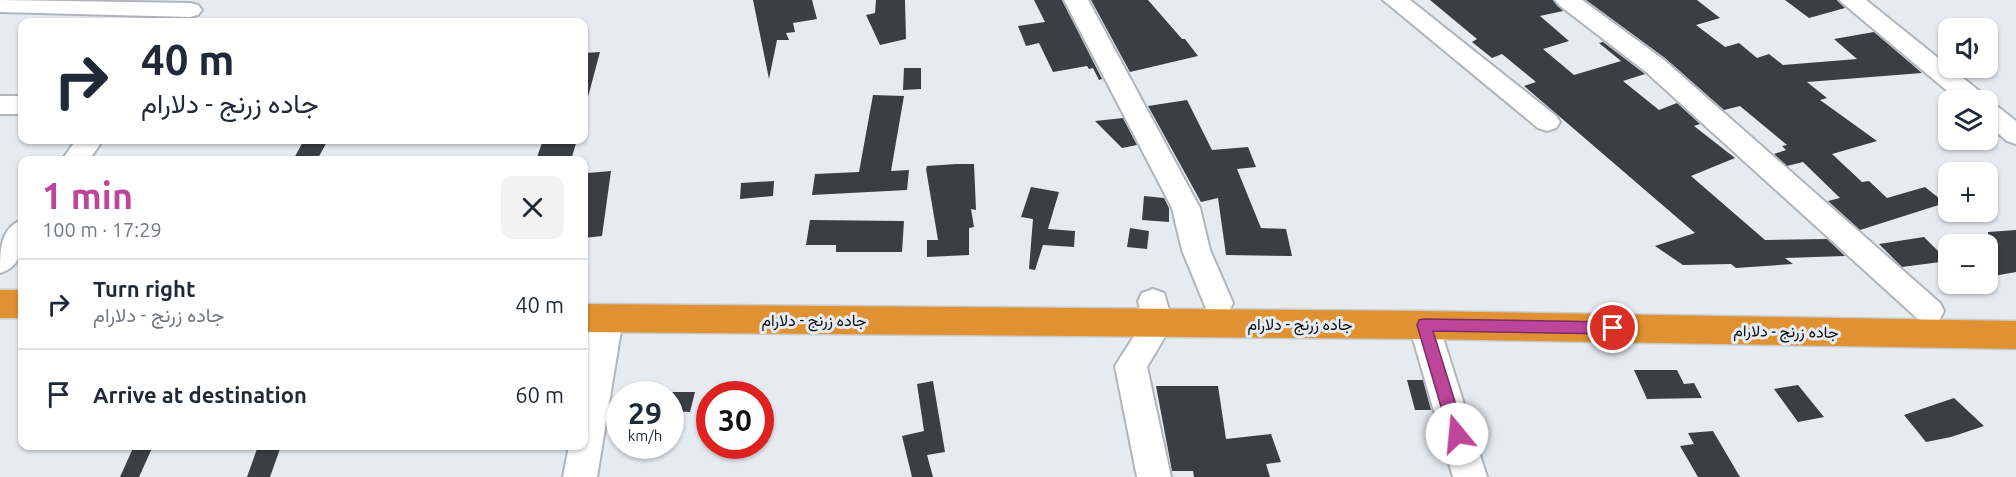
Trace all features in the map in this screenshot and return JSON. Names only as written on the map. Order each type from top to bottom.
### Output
[{"type":"highway","name":"جاده زرنج - دلارام","points":[[1156,312],[1218,303],[2016,313]]},
{"type":"highway","points":[[0,304],[18,304]]},
{"type":"highway","name":"جاده زرنج - دلارام","points":[[592,311],[1156,312],[1424,325],[2016,335]]},
{"type":"street","points":[[1076,0],[1186,208],[1196,250],[1218,303]]},
{"type":"street","points":[[1395,0],[1547,122]]},
{"type":"street","points":[[1567,0],[1655,66],[1929,311]]},
{"type":"street","points":[[1851,0],[1962,90]]},
{"type":"street","points":[[0,6],[189,11]]},
{"type":"street","points":[[0,105],[18,105]]},
{"type":"street","points":[[1998,120],[2016,135]]},
{"type":"street","points":[[0,262],[18,237]]},
{"type":"street","points":[[588,366],[592,311]]},
{"type":"street","points":[[1154,477],[1131,366],[1156,312]]},
{"type":"street","points":[[1424,325],[1470,477]]},
{"type":"street","points":[[580,477],[582,450]]},
{"type":"building","points":[[753,0],[812,0],[817,19],[793,23],[795,32],[786,33],[789,40],[777,40],[769,79]]},
{"type":"building","points":[[876,0],[905,0],[906,39],[880,45],[866,15],[875,13]]},
{"type":"building","points":[[1034,0],[1062,0],[1102,79],[1099,80],[1093,68],[1089,69],[1087,66],[1053,72],[1039,43],[1026,46],[1018,26],[1045,22]]},
{"type":"building","points":[[1091,0],[1148,0],[1198,56],[1130,72]]},
{"type":"building","points":[[1430,0],[1553,0],[1563,11],[1540,16],[1569,41],[1543,49],[1574,75],[1621,61],[1599,43],[1603,42],[1645,74],[1623,81],[1659,110],[1677,103],[1700,124],[1694,126],[1735,158],[1691,176],[1765,240],[1827,239],[1845,256],[1785,258],[1793,264],[1736,268],[1731,264],[1683,265],[1655,246],[1695,233],[1524,86],[1536,82],[1502,54],[1492,58],[1472,42],[1477,39]]},
{"type":"building","points":[[1586,0],[1697,0],[1720,18],[1696,25],[1725,47],[1739,43],[1757,58],[1769,54],[1783,65],[1857,59],[1834,39],[1874,32],[1922,73],[1807,82],[1827,98],[1820,100],[1877,141],[1832,154],[1862,182],[1869,181],[1887,198],[1925,187],[1938,197],[1938,205],[1860,230],[1828,201],[1840,198],[1803,162],[1787,166],[1774,154],[1786,150],[1782,146],[1787,145],[1740,106],[1724,110],[1665,58]]},
{"type":"building","points":[[1785,0],[1837,0],[1845,8],[1809,18]]},
{"type":"building","points":[[600,52],[588,97],[588,53]]},
{"type":"building","points":[[904,68],[921,68],[921,89],[903,90]]},
{"type":"building","points":[[873,95],[904,96],[891,171],[909,170],[907,190],[812,195],[815,174],[859,172]]},
{"type":"building","points":[[1187,100],[1212,150],[1248,147],[1256,167],[1237,169],[1261,228],[1286,229],[1292,256],[1226,255],[1218,198],[1201,202],[1148,106]]},
{"type":"building","points":[[1123,118],[1137,145],[1122,148],[1095,121]]},
{"type":"building","points":[[302,144],[326,144],[319,156],[295,156]]},
{"type":"building","points":[[542,144],[576,144],[572,156],[537,156]]},
{"type":"building","points":[[974,164],[976,210],[971,209],[974,227],[969,228],[969,255],[927,257],[927,240],[938,240],[926,169],[927,166]]},
{"type":"building","points":[[611,171],[602,236],[588,238],[588,173]]},
{"type":"building","points":[[774,181],[773,196],[740,199],[741,183]]},
{"type":"building","points":[[1031,187],[1059,192],[1048,229],[1075,231],[1074,247],[1043,245],[1035,270],[1029,269],[1033,219],[1021,217]]},
{"type":"building","points":[[1144,196],[1164,198],[1169,208],[1169,222],[1142,220]]},
{"type":"building","points":[[810,220],[904,221],[902,252],[836,252],[836,245],[806,245]]},
{"type":"building","points":[[1130,228],[1149,231],[1147,249],[1127,247]]},
{"type":"building","points":[[2016,230],[2016,272],[1998,275],[1998,234],[1988,234],[1988,232]]},
{"type":"building","points":[[1924,237],[1938,251],[1938,262],[1902,267],[1879,244]]},
{"type":"building","points":[[1634,370],[1677,370],[1684,384],[1694,383],[1702,398],[1647,399]]},
{"type":"building","points":[[1407,380],[1423,380],[1431,410],[1415,410]]},
{"type":"building","points":[[933,381],[945,452],[927,455],[933,477],[912,477],[902,436],[924,431],[917,384]]},
{"type":"building","points":[[1798,385],[1824,417],[1798,422],[1774,389]]},
{"type":"building","points":[[1156,386],[1218,386],[1226,439],[1271,434],[1281,462],[1266,464],[1270,477],[1194,477],[1193,471],[1172,471]]},
{"type":"building","points":[[684,392],[695,392],[690,412],[684,412]]},
{"type":"building","points":[[1954,398],[1984,426],[1951,437],[1926,442],[1904,415]]},
{"type":"building","points":[[1713,431],[1740,477],[1698,477],[1680,446],[1694,444],[1688,433]]},
{"type":"building","points":[[132,450],[151,450],[139,477],[120,477]]},
{"type":"building","points":[[257,450],[280,450],[270,477],[247,477]]},
{"type":"route","points":[[1457,434],[1424,325],[1613,328]]}]
